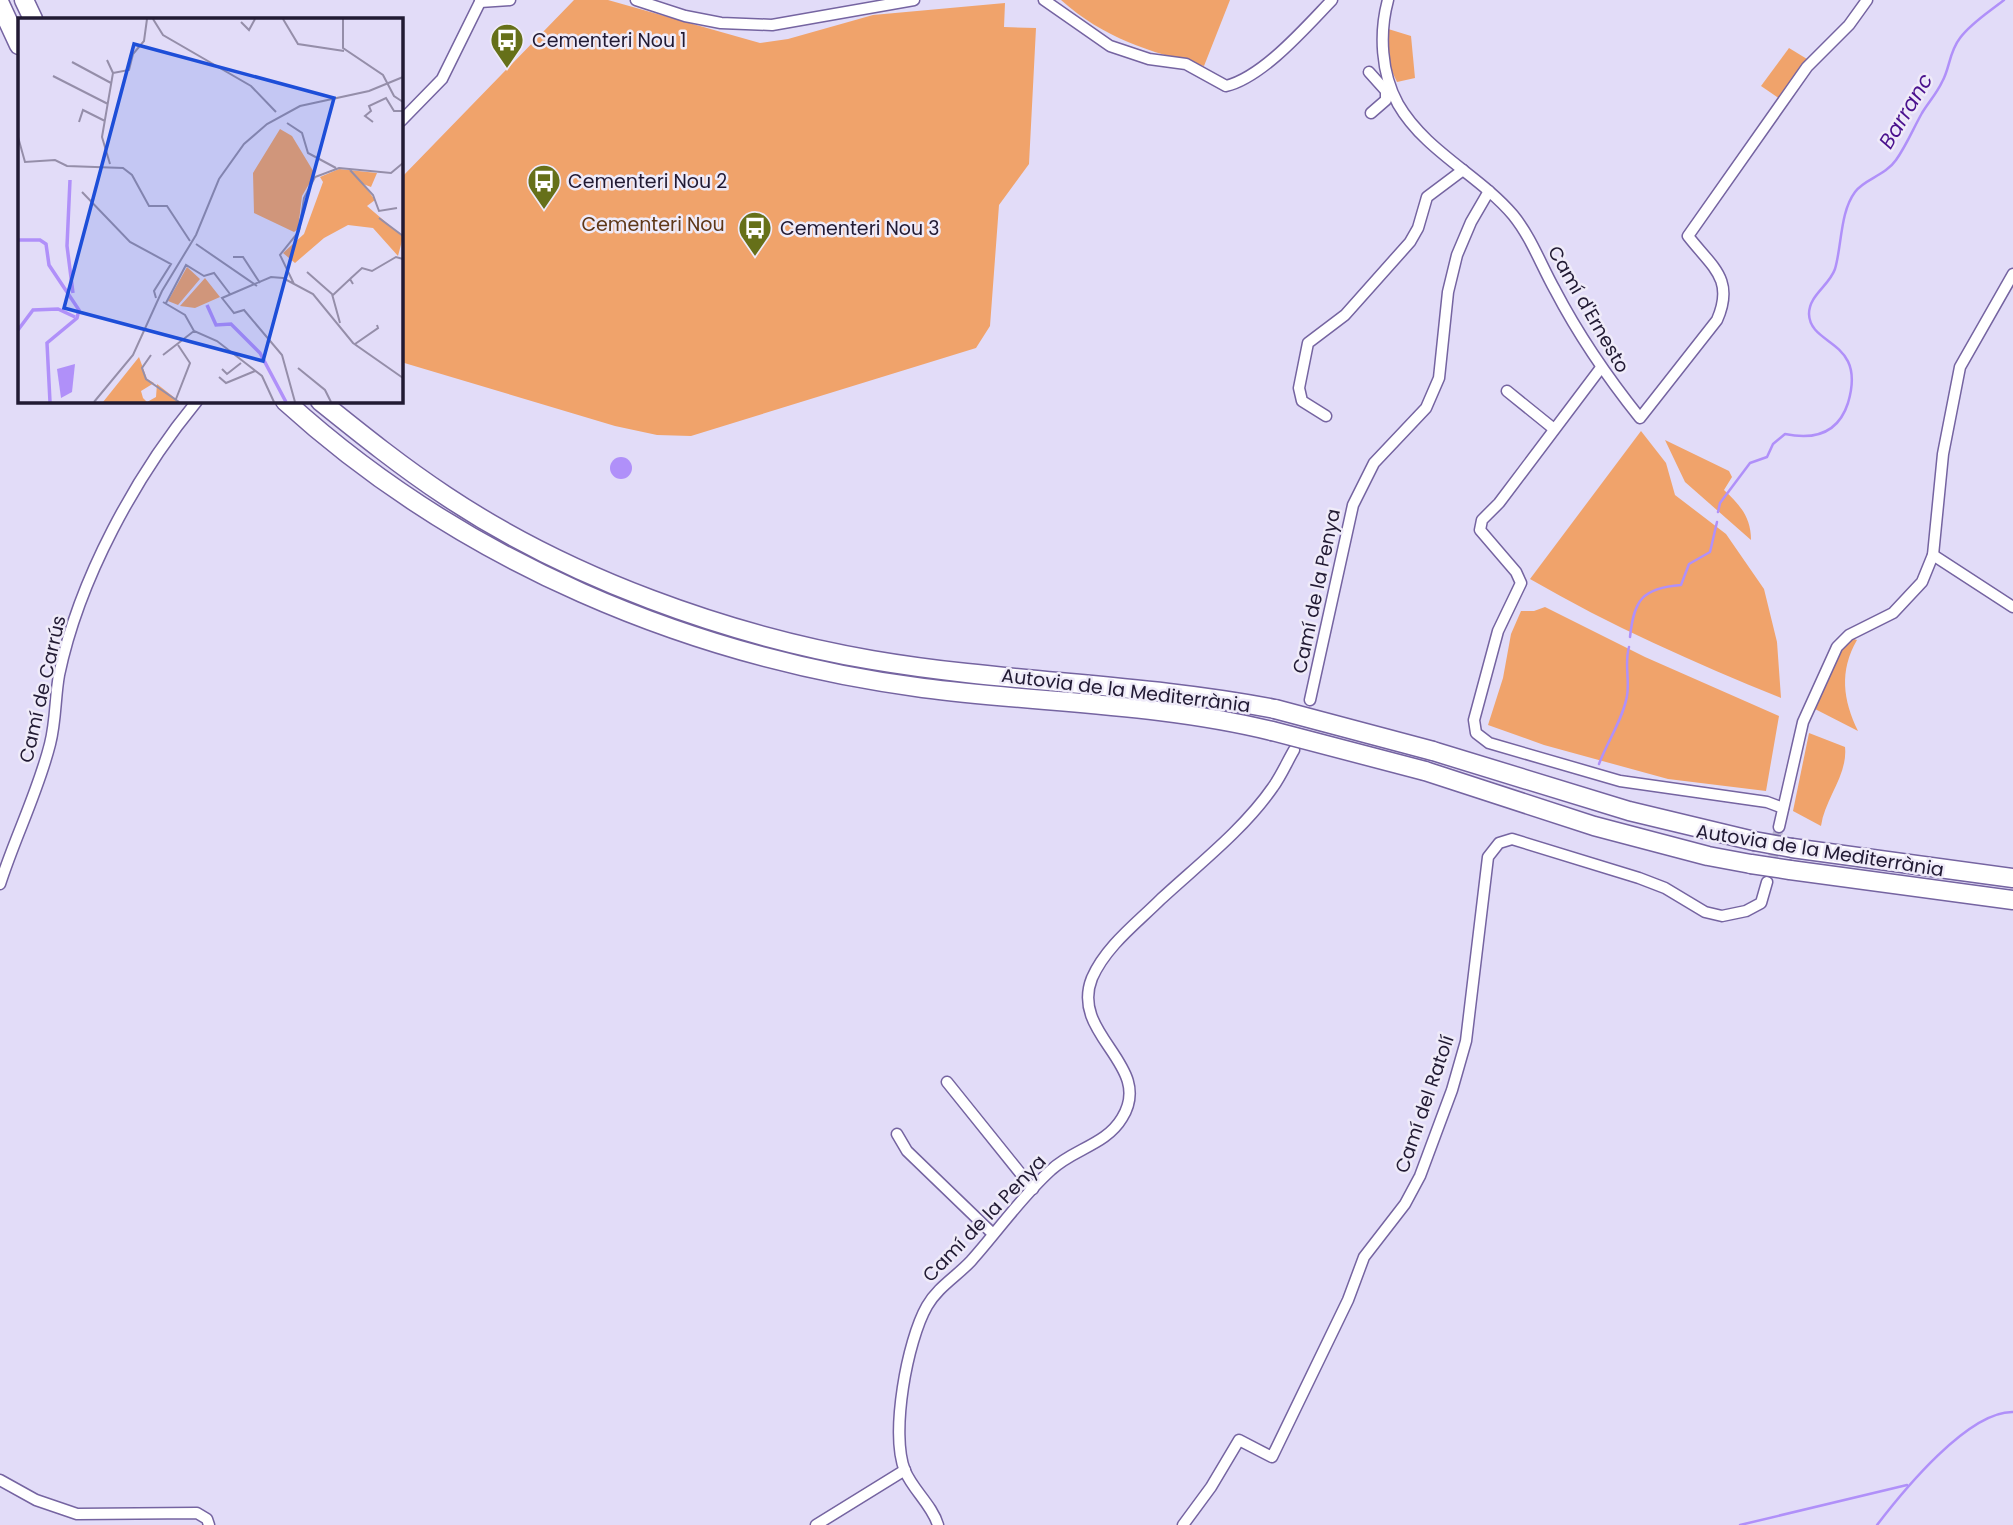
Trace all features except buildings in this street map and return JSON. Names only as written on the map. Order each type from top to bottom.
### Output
[{"type":"highway","points":[[24,0],[33,18]]},
{"type":"highway","points":[[0,4],[18,44]]},
{"type":"highway","name":"Autovia de la Mediterrània","points":[[286,402],[369,471],[458,528],[587,596],[710,642],[798,666],[912,686],[1165,713],[1272,731],[1425,771],[1594,826],[1708,856],[1790,870],[2013,900]]},
{"type":"highway","name":"Autovia de la Mediterrània","points":[[321,402],[447,497],[578,569],[712,620],[803,645],[873,660],[1145,689],[1275,709],[1433,751],[1629,811],[1754,841],[2013,878]]},
{"type":"street","points":[[402,120],[442,79],[481,1],[510,0]]},
{"type":"street","points":[[636,0],[685,16],[721,23],[772,26],[914,0]]},
{"type":"street","points":[[1044,0],[1110,46],[1149,59],[1186,64],[1226,86],[1243,82],[1303,31],[1332,0]]},
{"type":"street","name":"Camí d'Ernesto","points":[[1388,0],[1382,41],[1390,85],[1397,101],[1417,128],[1489,191],[1517,221],[1556,292],[1597,356],[1600,369],[1640,418],[1717,320],[1724,302],[1725,288],[1688,236],[1807,67],[1849,25],[1867,0]]},
{"type":"street","points":[[1368,72],[1397,101]]},
{"type":"street","points":[[1371,113],[1386,100],[1386,91]]},
{"type":"street","points":[[1326,416],[1301,401],[1299,388],[1308,343],[1345,315],[1410,242],[1419,228],[1427,197],[1463,170]]},
{"type":"street","name":"Camí de la Penya","points":[[1310,700],[1353,505],[1374,463],[1426,408],[1439,377],[1448,292],[1457,255],[1471,222],[1489,191]]},
{"type":"street","points":[[1779,827],[1803,722],[1837,647],[1849,635],[1893,613],[1907,602],[1922,582],[1933,555],[1943,454],[1960,367],[2009,290],[2013,274]]},
{"type":"street","points":[[1600,369],[1499,503],[1482,520],[1480,530],[1516,572],[1521,583],[1498,631],[1474,720],[1476,733],[1489,743],[1620,781],[1766,802],[1783,808]]},
{"type":"street","points":[[1507,391],[1554,429]]},
{"type":"street","name":"Camí de Carrús","points":[[0,884],[51,742],[59,675],[77,610],[130,493],[171,433],[196,402]]},
{"type":"street","points":[[1933,555],[2013,607]]},
{"type":"street","name":"Camí de la Penya","points":[[938,1525],[905,1470],[901,1441],[907,1365],[925,1308],[937,1291],[971,1261],[992,1233],[1052,1168],[1114,1130],[1125,1114],[1131,1095],[1127,1076],[1096,1030],[1088,1011],[1091,980],[1110,948],[1242,823],[1273,788],[1294,750]]},
{"type":"street","name":"Camí del Ratolí","points":[[1183,1525],[1239,1440],[1272,1457],[1348,1300],[1364,1256],[1405,1204],[1420,1176],[1466,1041],[1488,857],[1499,843],[1512,839],[1639,878],[1665,888],[1705,912],[1722,916],[1746,911],[1761,903],[1766,887]]},
{"type":"street","points":[[947,1082],[1033,1189]]},
{"type":"street","points":[[897,1134],[907,1151],[992,1233]]},
{"type":"street","points":[[816,1525],[905,1470]]},
{"type":"street","points":[[0,1480],[36,1500],[77,1514],[197,1513],[207,1519],[209,1525]]},
{"type":"green space","name":"Cementeri Nou","points":[[574,0],[608,0],[760,43],[788,39],[873,15],[1005,3],[1004,27],[1036,28],[1029,164],[999,205],[990,326],[976,348],[691,436],[657,435],[615,426],[402,362],[402,177]]},
{"type":"green space","points":[[1061,0],[1230,0],[1204,66],[1128,42],[1094,25]]},
{"type":"green space","points":[[1385,28],[1411,36],[1415,78],[1397,82],[1389,65]]},
{"type":"green space","points":[[1789,48],[1807,59],[1780,99],[1761,86]]},
{"type":"green space","points":[[1641,431],[1666,463],[1675,495],[1726,534],[1764,589],[1777,642],[1781,698],[1654,643],[1530,579]]},
{"type":"green space","points":[[1665,440],[1729,471],[1732,477],[1724,490],[1744,512],[1751,540],[1685,482]]},
{"type":"green space","points":[[1545,607],[1645,657],[1779,716],[1766,791],[1668,779],[1544,745],[1488,725],[1503,678],[1511,634],[1521,611],[1534,611]]},
{"type":"green space","points":[[1851,638],[1857,640],[1847,663],[1845,686],[1849,708],[1858,731],[1815,709],[1839,655]]},
{"type":"green space","points":[[1809,733],[1845,747],[1840,777],[1821,826],[1793,811]]},
{"type":"shaded area","points":[[621,457],[629,460],[632,468],[629,476],[621,479],[613,476],[610,468],[613,460]]},
{"type":"waterway","name":"Barranc","points":[[1718,512],[1720,503],[1750,463],[1767,457],[1773,444],[1785,434],[1806,436],[1824,432],[1838,422],[1844,413],[1852,382],[1850,367],[1844,355],[1818,333],[1809,314],[1812,301],[1835,269],[1850,200],[1859,188],[1886,170],[1900,155],[1940,86],[1960,38],[2004,0]]},
{"type":"waterway","name":"Barranc","points":[[1630,637],[1634,614],[1642,598],[1657,589],[1681,585],[1689,564],[1710,552],[1717,522]]},
{"type":"waterway","name":"Barranc","points":[[1599,764],[1625,705],[1629,647]]},
{"type":"waterway","points":[[1877,1525],[1920,1474],[1957,1438],[1976,1424],[1995,1415],[2013,1412]]},
{"type":"waterway","points":[[1740,1525],[1907,1485]]},
{"type":"tunnel","points":[[1770,871],[1779,827]]},
{"type":"place","name":"Cementeri Nou 1","points":[[507,70]]},
{"type":"place","name":"Cementeri Nou 2","points":[[544,211]]},
{"type":"place","name":"Cementeri Nou 3","points":[[755,258]]}]
